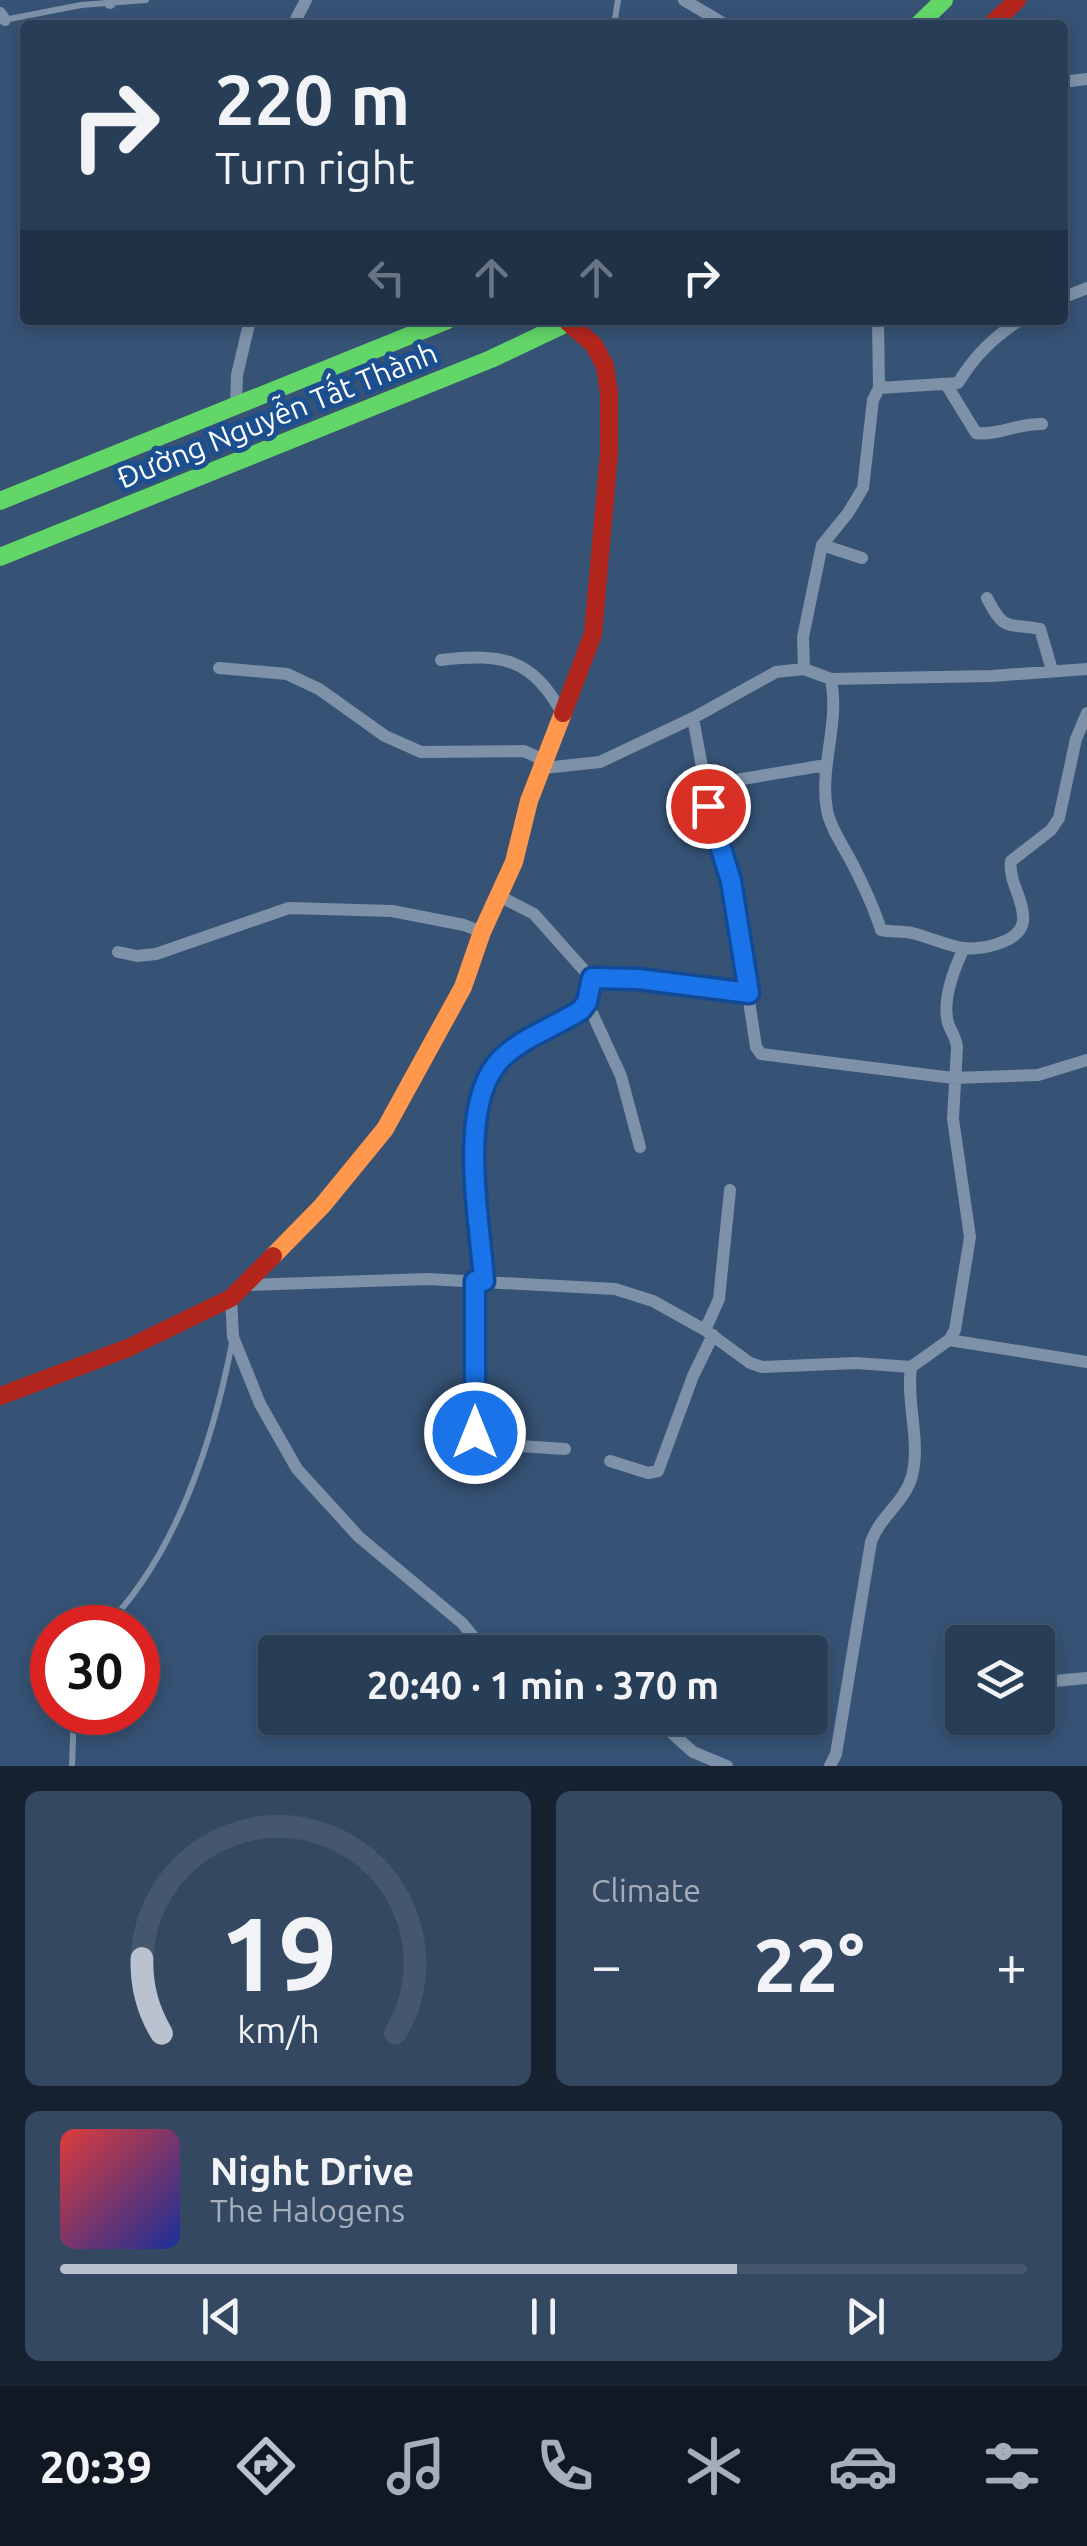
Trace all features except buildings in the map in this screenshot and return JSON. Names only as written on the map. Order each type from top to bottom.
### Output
[{"type":"street","points":[[684,0],[718,20]]},
{"type":"street","points":[[923,20],[944,0]]},
{"type":"street","points":[[996,20],[1017,0]]},
{"type":"street","points":[[236,406],[237,376],[249,325]]},
{"type":"street","name":"Đường Nguyễn Tất Thành","points":[[0,502],[436,325]]},
{"type":"street","name":"Đường Nguyễn Tất Thành","points":[[0,557],[491,359],[563,325]]},
{"type":"street","points":[[0,1396],[128,1348],[238,1292],[343,1182],[385,1130],[463,987],[482,932],[514,862],[529,801],[593,634],[609,453],[609,394],[605,366],[594,345],[575,325]]},
{"type":"street","points":[[804,669],[803,637],[822,545],[848,514],[863,488],[872,400],[878,388],[878,325]]},
{"type":"street","points":[[878,388],[958,383],[974,357],[1013,325]]},
{"type":"street","points":[[946,384],[976,433],[1042,424]]},
{"type":"street","points":[[822,545],[862,558]]},
{"type":"street","points":[[987,598],[999,621],[1007,626],[1040,630],[1052,670]]},
{"type":"street","points":[[441,660],[473,657],[520,665],[538,678],[563,715]]},
{"type":"street","points":[[219,668],[287,674],[346,706],[385,736],[420,752],[524,751],[537,757],[544,768]]},
{"type":"street","points":[[544,768],[600,762],[693,718],[776,672],[804,669],[832,679],[992,676],[1087,669]]},
{"type":"street","points":[[832,679],[827,813],[871,899],[881,930],[920,935],[964,948],[988,946],[1014,937],[1022,928],[1024,917],[1010,870],[1011,861],[1051,830],[1059,818],[1076,740],[1087,712]]},
{"type":"street","points":[[693,718],[712,822],[731,881],[756,1047],[765,1056],[953,1078],[1038,1075],[1087,1060]]},
{"type":"street","points":[[706,786],[826,765]]},
{"type":"street","points":[[501,897],[534,914],[592,978],[638,979],[749,993]]},
{"type":"street","points":[[118,952],[156,954],[289,908],[392,911],[482,932]]},
{"type":"street","points":[[238,1292],[388,1279],[628,1291],[762,1366],[911,1367],[949,1340],[958,1318],[970,1237],[953,1119],[956,1037],[948,1024],[948,1002],[964,948]]},
{"type":"street","points":[[566,1449],[488,1444],[478,1440],[474,1428],[479,1281],[474,1131],[488,1074],[500,1059],[533,1036],[581,1010],[587,1002],[592,978]]},
{"type":"street","points":[[587,1002],[621,1076],[640,1147]]},
{"type":"street","points":[[610,1461],[648,1473],[658,1471],[719,1299],[722,1237],[730,1190]]},
{"type":"street","points":[[238,1292],[233,1337],[260,1404],[297,1469],[359,1537],[471,1635]]},
{"type":"street","points":[[949,1340],[1087,1362]]},
{"type":"street","points":[[830,1766],[836,1754],[871,1542],[880,1521],[908,1487],[913,1469],[908,1393],[911,1367]]},
{"type":"street","points":[[1055,1681],[1087,1678]]},
{"type":"street","points":[[674,1735],[693,1752],[727,1766]]},
{"type":"lane","points":[[2,18],[146,0]]},
{"type":"lane","points":[[127,1605],[151,1572],[206,1450],[233,1337]]},
{"type":"lane","points":[[72,1766],[73,1735]]},
{"type":"traffic: fast","points":[[923,20],[944,0]]},
{"type":"traffic: fast","points":[[0,501],[436,325]]},
{"type":"traffic: fast","points":[[0,557],[491,359],[562,325]]},
{"type":"traffic: slow","points":[[273,1256],[322,1206],[385,1129],[463,987],[482,932],[514,862],[529,801],[563,713]]},
{"type":"traffic: jam","points":[[996,20],[1017,0]]},
{"type":"traffic: jam","points":[[563,713],[593,634],[609,453],[605,366],[594,345],[571,325]]},
{"type":"traffic: jam","points":[[0,1396],[128,1348],[231,1298],[273,1256]]},
{"type":"route","points":[[475,1433],[475,1281],[484,1281],[474,1131],[481,1091],[488,1074],[516,1046],[581,1010],[587,1002],[592,978],[638,979],[749,993],[731,881],[708,806]]}]
